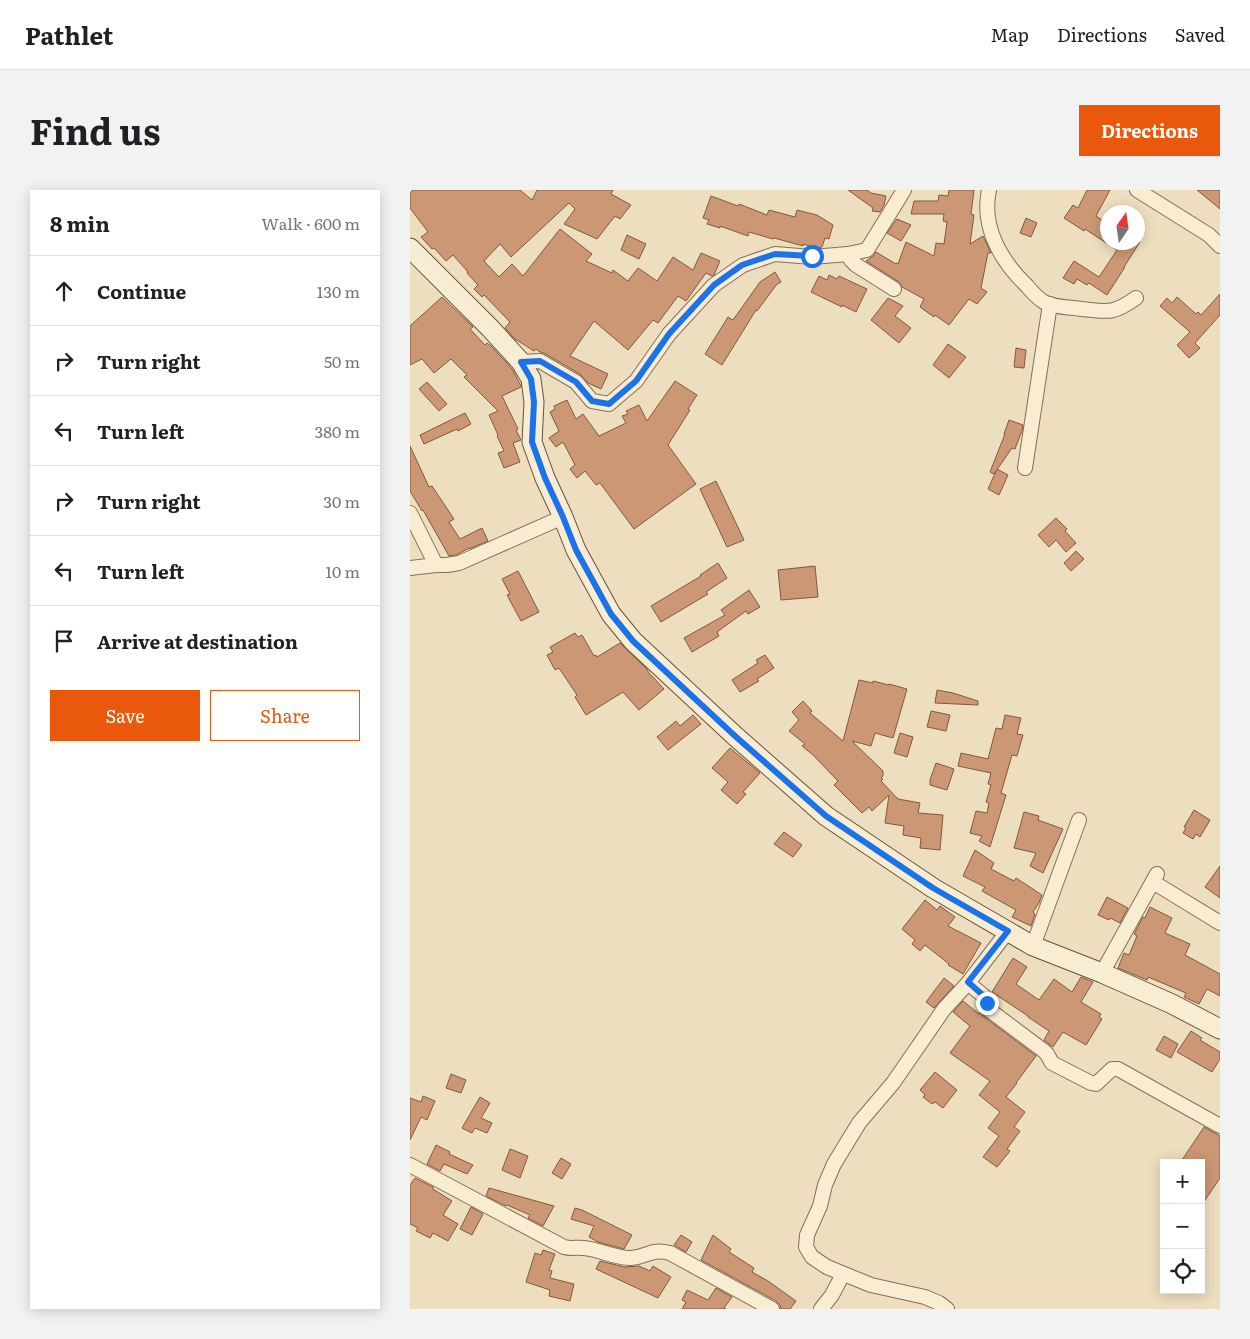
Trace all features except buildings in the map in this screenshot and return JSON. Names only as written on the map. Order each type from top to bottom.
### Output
[{"type":"main road","points":[[410,248],[490,328],[521,362],[531,379],[534,402],[532,442],[545,478],[576,550],[611,614],[633,641],[728,730],[826,816],[933,888],[1033,946],[1102,972],[1172,1004],[1220,1029]]},
{"type":"street","points":[[521,362],[540,361],[576,382],[592,401],[609,404],[636,381],[669,334],[714,285],[742,265],[775,254],[812,256],[848,254],[867,250],[904,190]]},
{"type":"street","points":[[989,190],[987,206],[988,224],[999,251],[1018,278],[1037,297],[1050,304],[1111,311],[1122,308],[1136,298]]},
{"type":"street","points":[[1138,190],[1209,235],[1220,246]]},
{"type":"street","points":[[848,254],[856,265],[894,289]]},
{"type":"street","points":[[1025,468],[1050,304]]},
{"type":"street","points":[[410,513],[436,565]]},
{"type":"street","points":[[410,568],[436,565],[447,566],[460,563],[563,517]]},
{"type":"street","points":[[1033,946],[1079,820]]},
{"type":"street","points":[[1102,972],[1155,878],[1220,923]]},
{"type":"street","points":[[947,1309],[939,1303],[924,1297],[871,1285],[842,1275],[812,1257],[806,1247],[807,1235],[820,1206],[825,1185],[834,1164],[859,1123],[893,1083],[944,1009],[1008,931]]},
{"type":"street","points":[[968,982],[985,997],[988,1009],[1044,1051],[1052,1062],[1094,1084],[1109,1070],[1115,1068],[1220,1126]]},
{"type":"street","points":[[410,1165],[564,1247],[587,1248],[630,1258],[653,1251],[670,1253],[772,1309]]},
{"type":"street","points":[[821,1309],[832,1295],[842,1275]]},
{"type":"route","points":[[812,256],[775,254],[742,265],[714,285],[669,334],[636,381],[609,404],[592,401],[576,382],[540,361],[521,362],[531,379],[534,402],[532,442],[545,478],[576,550],[611,614],[633,641],[735,736],[826,816],[933,888],[1008,931],[968,982],[985,997],[987,1003]]}]
